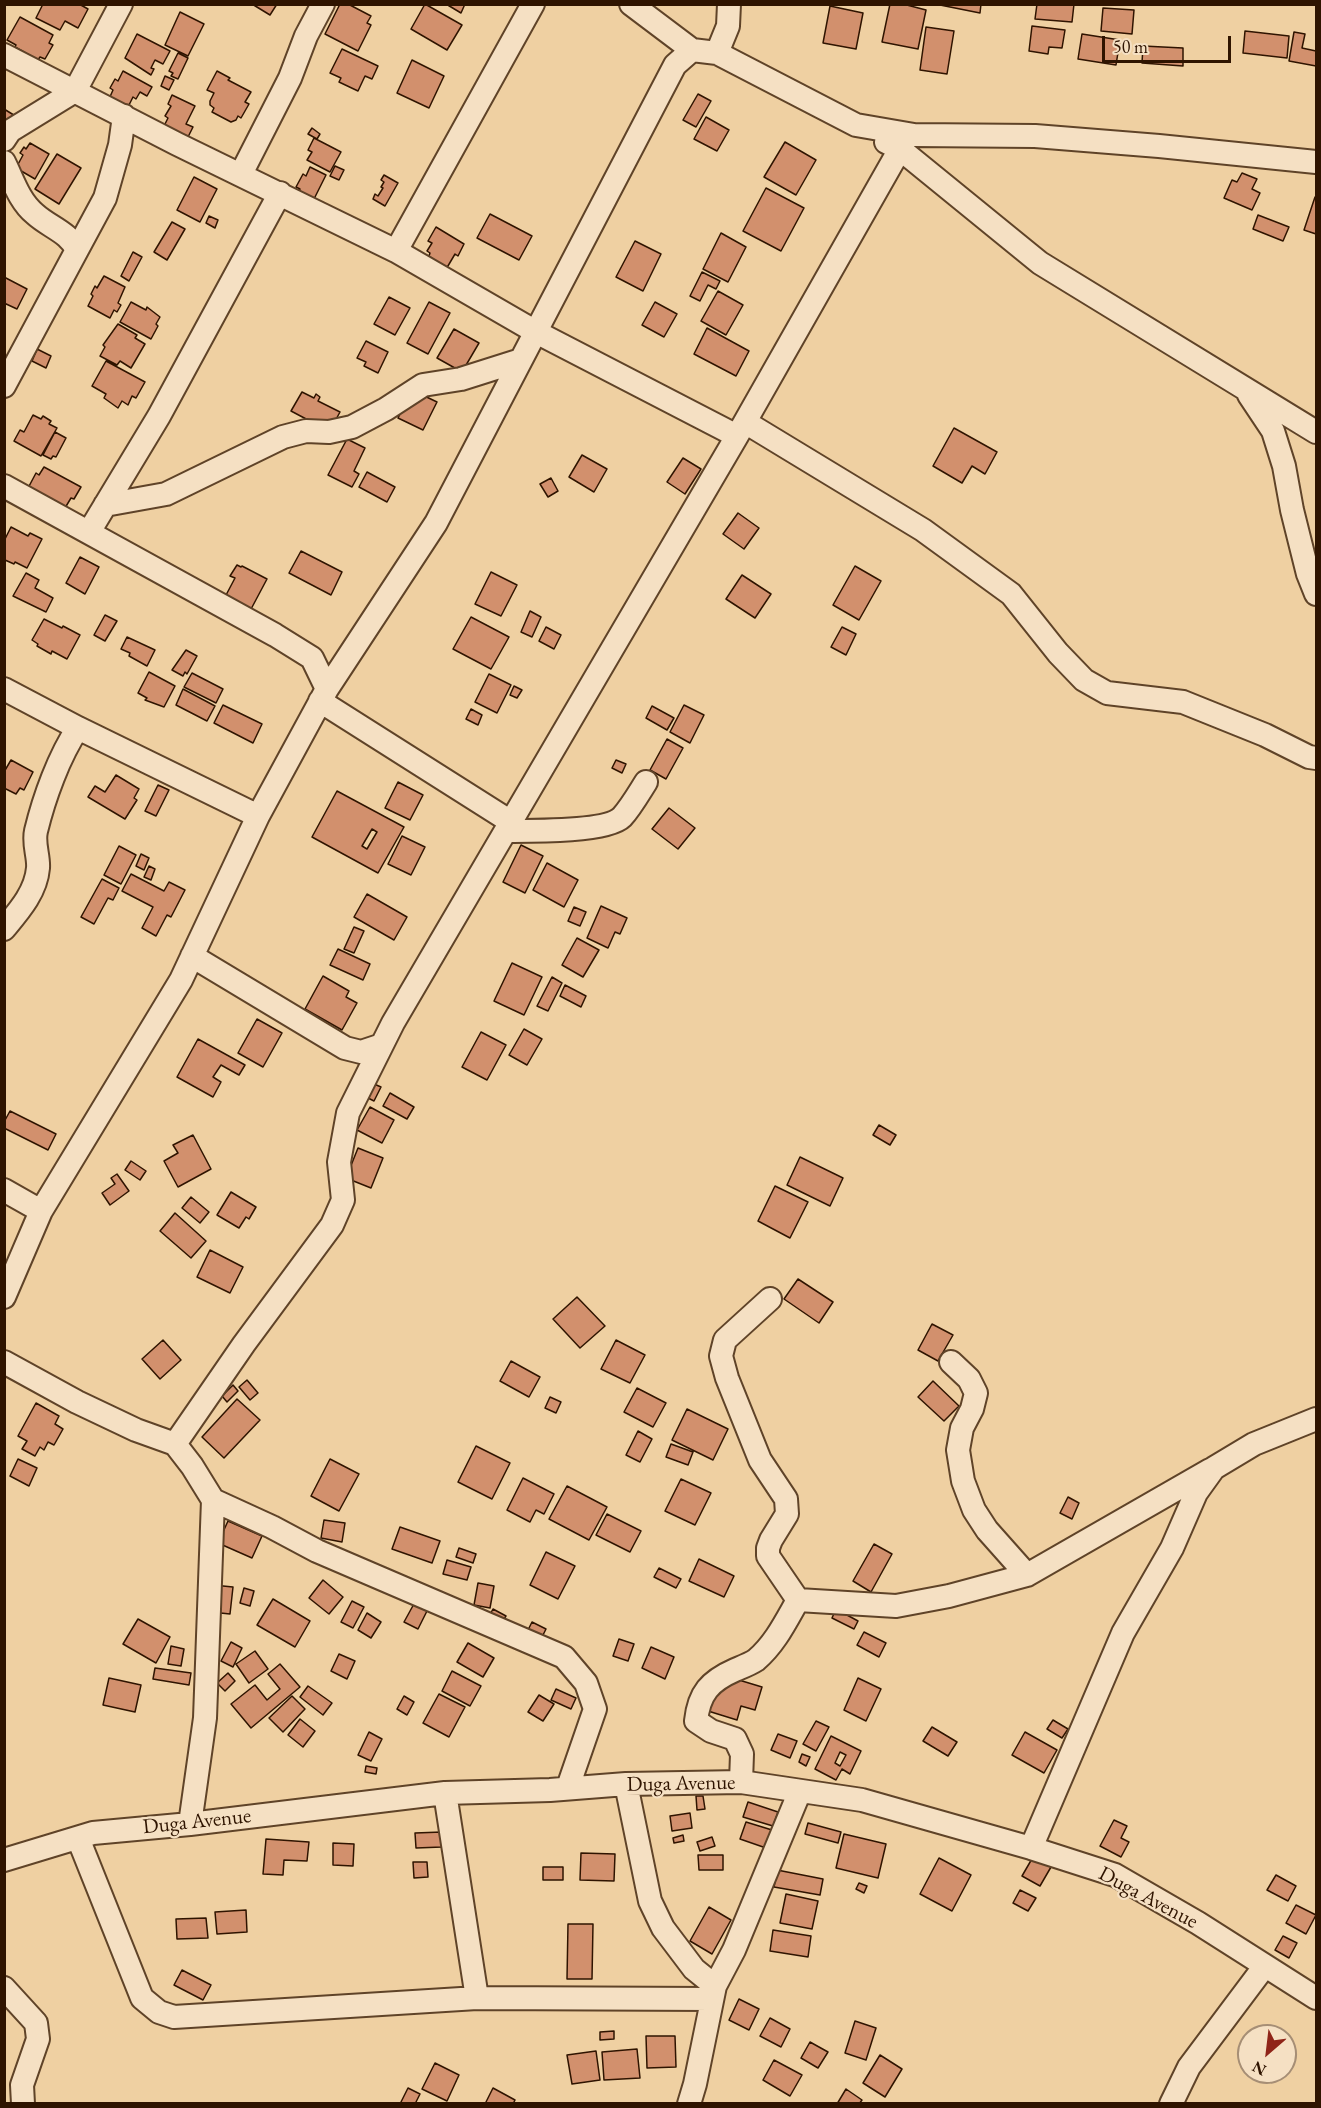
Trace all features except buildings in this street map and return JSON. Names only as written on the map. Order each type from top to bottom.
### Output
[{"type":"street","points":[[4,140],[10,131],[75,91],[121,4]]},
{"type":"street","points":[[241,174],[290,78],[306,36],[322,4]]},
{"type":"street","points":[[396,251],[533,4]]},
{"type":"street","points":[[631,4],[692,50],[717,53],[900,149],[1040,263],[1246,391],[1317,432]]},
{"type":"street","points":[[717,53],[728,26],[729,4]]},
{"type":"street","points":[[4,1297],[41,1211],[181,980],[258,816],[323,695],[436,523],[675,65],[692,50]]},
{"type":"street","points":[[4,55],[396,251],[536,332],[741,429],[922,530],[1011,594],[1058,653],[1084,680],[1107,693],[1183,702],[1265,735],[1309,757],[1317,758]]},
{"type":"street","points":[[4,386],[105,198],[120,145],[124,116]]},
{"type":"street","points":[[856,125],[914,135],[1035,136],[1317,162]]},
{"type":"street","points":[[175,1444],[244,1344],[332,1225],[343,1200],[339,1162],[348,1113],[393,1023],[741,429],[900,149]]},
{"type":"street","points":[[4,162],[29,208],[34,214],[73,241],[77,250]]},
{"type":"street","points":[[89,532],[159,416],[280,193]]},
{"type":"street","points":[[105,505],[166,494],[283,437],[306,431],[329,432],[352,427],[386,409],[423,385],[462,379],[521,360]]},
{"type":"street","points":[[1246,391],[1273,431],[1284,466],[1308,574],[1317,594]]},
{"type":"street","points":[[4,486],[312,658],[323,695],[509,827],[544,831],[610,825],[621,818],[646,782]]},
{"type":"street","points":[[4,689],[258,816]]},
{"type":"street","points":[[4,928],[32,893],[38,867],[35,851],[36,833],[66,746],[78,728]]},
{"type":"street","points":[[192,956],[345,1048],[361,1052],[382,1045]]},
{"type":"street","points":[[4,1190],[41,1211]]},
{"type":"street","points":[[770,1299],[725,1340],[721,1356],[727,1378],[760,1460],[786,1498],[787,1514],[771,1540],[768,1556],[798,1600]]},
{"type":"street","points":[[4,1362],[77,1402],[136,1430],[175,1444],[213,1500],[317,1551],[564,1657],[586,1683],[595,1709],[568,1787]]},
{"type":"street","points":[[951,1362],[969,1379],[976,1393],[972,1409],[962,1428],[958,1450],[963,1481],[974,1510],[987,1530],[1027,1575]]},
{"type":"street","points":[[798,1600],[896,1606],[949,1596],[1027,1575],[1254,1444],[1317,1419]]},
{"type":"street","points":[[1031,1848],[1123,1633],[1172,1548],[1196,1493],[1214,1468]]},
{"type":"street","points":[[190,1824],[205,1718],[213,1500]]},
{"type":"street","points":[[741,1782],[742,1754],[735,1739],[711,1731],[696,1721],[698,1706],[709,1684],[754,1662],[772,1644],[798,1600]]},
{"type":"street","name":"Duga Avenue","points":[[4,1860],[93,1833],[190,1824],[446,1793],[626,1784],[741,1782],[862,1800],[1031,1848],[1115,1875],[1198,1923],[1317,1998]]},
{"type":"street","points":[[626,1784],[650,1901],[663,1928],[713,1992]]},
{"type":"street","points":[[689,2103],[695,2084],[713,1992],[734,1950],[800,1791]]},
{"type":"street","points":[[446,1793],[477,1998]]},
{"type":"street","points":[[78,1838],[142,1998],[159,2012],[174,2017],[477,1998],[713,1992]]},
{"type":"street","points":[[1171,2103],[1189,2067],[1264,1966]]},
{"type":"street","points":[[4,1988],[36,2023],[38,2039],[22,2085],[23,2103]]}]
